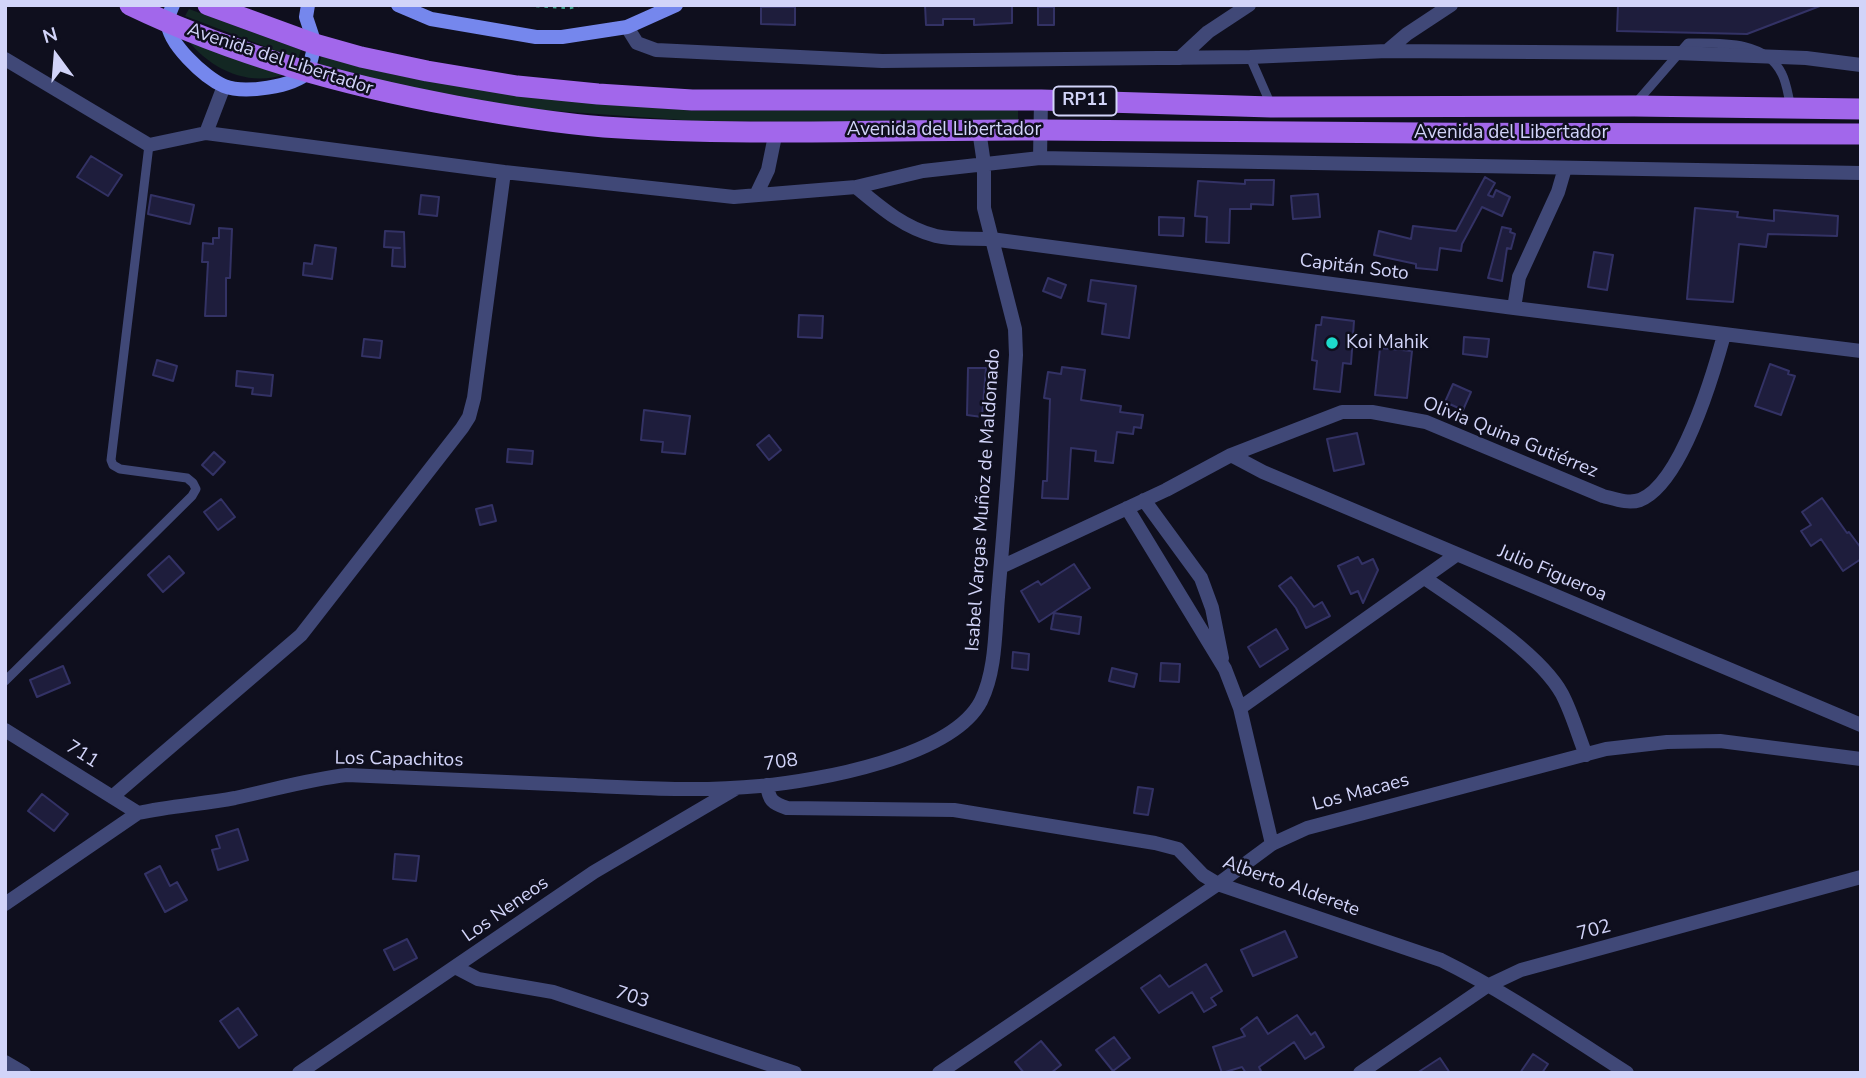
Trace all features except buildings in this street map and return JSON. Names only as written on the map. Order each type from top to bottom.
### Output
[{"type":"main road","name":"Avenida del Libertador","points":[[130,5],[170,14],[234,49],[391,94],[523,118],[601,127],[687,131],[1861,134]]},
{"type":"main road","name":"Avenida del Libertador","points":[[208,5],[315,44],[427,71],[517,86],[692,100],[1041,100],[1271,107],[1634,106],[1861,109]]},
{"type":"street","points":[[170,14],[174,41],[182,53],[224,86],[258,88],[290,83],[308,72],[315,44],[306,17],[308,5]]},
{"type":"street","points":[[398,5],[431,19],[536,37],[574,36],[627,27],[676,5]]},
{"type":"street","points":[[1180,58],[1208,32],[1249,5]]},
{"type":"street","points":[[1387,51],[1407,34],[1451,5]]},
{"type":"street","points":[[627,27],[637,43],[656,50],[882,61],[1250,57],[1387,51],[1676,53],[1764,56],[1861,65]]},
{"type":"street","points":[[5,59],[149,145]]},
{"type":"street","points":[[206,133],[224,86]]},
{"type":"street","points":[[1040,158],[1041,100]]},
{"type":"street","name":"Isabel Vargas Muñoz de Maldonado","points":[[828,776],[919,749],[941,739],[966,721],[981,702],[989,679],[1001,567],[1016,355],[1015,330],[984,208],[984,164],[979,130]]},
{"type":"street","points":[[756,195],[768,170],[776,131]]},
{"type":"street","name":"Avenida del Libertador","points":[[149,145],[206,133],[504,172],[734,197],[856,187],[923,171],[1040,158],[1861,173]]},
{"type":"street","points":[[1514,308],[1520,277],[1558,192],[1565,168]]},
{"type":"street","points":[[112,797],[301,635],[469,417],[474,398],[504,172]]},
{"type":"street","name":"Capitán Soto","points":[[856,187],[886,213],[908,226],[937,236],[991,239],[1861,351]]},
{"type":"street","name":"Olivia Quina Gutiérrez","points":[[1001,567],[1126,509],[1231,455],[1342,412],[1372,412],[1426,422],[1603,496],[1623,502],[1639,500],[1662,482],[1679,455],[1711,383],[1724,335]]},
{"type":"street","name":"Julio Figueroa","points":[[1231,455],[1264,472],[1456,555],[1861,725]]},
{"type":"street","points":[[1144,500],[1201,578],[1212,608],[1225,669],[1240,708],[1272,844]]},
{"type":"street","points":[[1126,509],[1225,669]]},
{"type":"street","points":[[1240,708],[1426,579],[1456,555]]},
{"type":"street","points":[[1426,579],[1504,634],[1550,677],[1561,693],[1586,755]]},
{"type":"street","name":"711","points":[[5,730],[138,813]]},
{"type":"street","name":"Los Macaes","points":[[939,1073],[1218,884],[1272,844],[1307,828],[1606,749],[1667,742],[1720,741],[1861,759]]},
{"type":"street","name":"Los Capachitos","points":[[5,904],[138,813],[163,807],[235,798],[318,778],[347,775],[650,788],[740,787]]},
{"type":"street","name":"708","points":[[740,787],[828,776]]},
{"type":"street","name":"Alberto Alderete","points":[[767,785],[773,804],[787,808],[954,810],[1156,843],[1178,849],[1203,875],[1218,884],[1441,961],[1517,1002],[1627,1073]]},
{"type":"street","name":"Los Neneos","points":[[299,1073],[457,968],[594,872],[740,787]]},
{"type":"street","name":"702","points":[[1360,1073],[1487,986],[1521,970],[1861,877]]},
{"type":"street","name":"703","points":[[457,968],[478,979],[553,992],[795,1073]]},
{"type":"street","points":[[5,1062],[24,1073]]},
{"type":"lane","points":[[1634,106],[1676,53]]},
{"type":"lane","points":[[1764,56],[1775,63],[1783,76],[1791,109]]},
{"type":"lane","points":[[1250,57],[1271,107]]},
{"type":"lane","points":[[5,681],[192,496],[196,489],[187,478],[120,469],[113,465],[111,460],[149,145]]},
{"type":"path","points":[[519,5],[570,8],[583,5]]},
{"type":"green space","points":[[189,9],[301,50],[298,59],[185,16]]},
{"type":"green space","points":[[184,35],[288,73],[258,78],[230,72],[204,57]]},
{"type":"green space","points":[[322,55],[395,75],[519,96],[694,111],[1018,110],[1018,123],[696,121],[527,109],[393,87],[319,64]]},
{"type":"place","name":"Koi Mahik","points":[[1332,343]]}]
